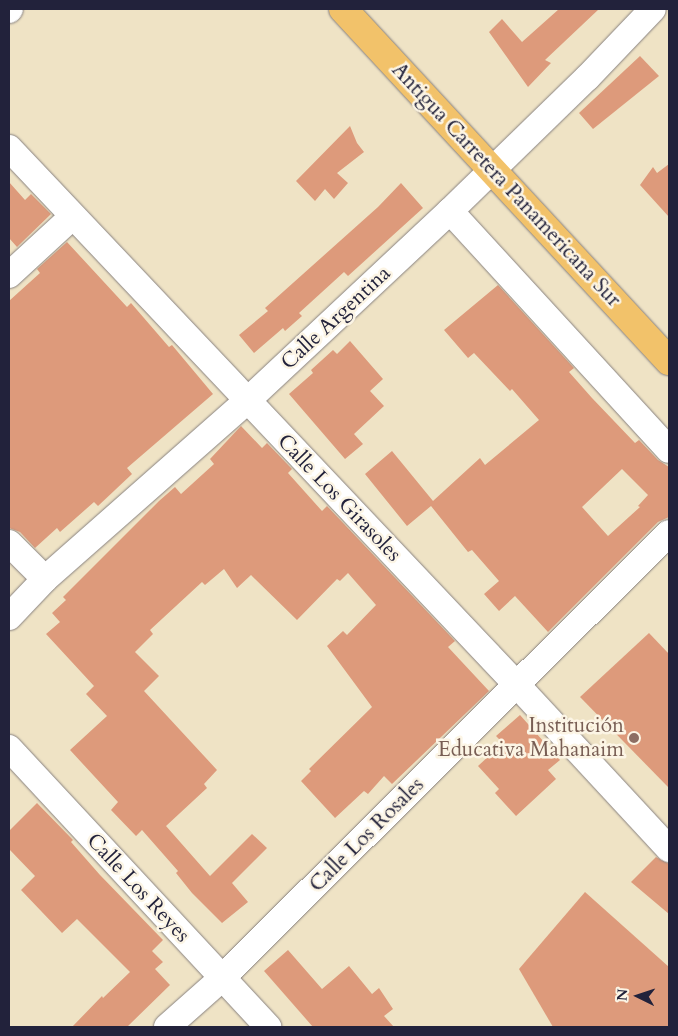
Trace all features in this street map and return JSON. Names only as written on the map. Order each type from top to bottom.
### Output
[{"type":"highway","name":"Antigua Carretera Panamericana Sur","points":[[343,9],[669,361]]},
{"type":"street","name":"Calle Argentina","points":[[9,618],[45,579],[247,402],[494,170],[654,9]]},
{"type":"street","name":"Calle Los Girasoles","points":[[9,148],[247,402],[518,686],[669,850]]},
{"type":"street","points":[[450,211],[669,450]]},
{"type":"street","points":[[9,274],[72,217]]},
{"type":"street","name":"Calle Los Rosales","points":[[167,1027],[221,979],[518,686],[669,533]]},
{"type":"street","points":[[9,543],[45,579]]},
{"type":"street","name":"Calle Los Reyes","points":[[9,748],[221,979],[268,1027]]},
{"type":"building","points":[[559,9],[599,9],[545,60],[551,63],[528,87],[489,32],[502,19],[522,42]]},
{"type":"building","points":[[640,56],[659,76],[593,129],[579,113]]},
{"type":"building","points":[[350,126],[357,143],[364,152],[337,173],[348,183],[334,199],[325,189],[315,201],[296,181]]},
{"type":"building","points":[[669,164],[669,217],[640,185],[653,167],[657,173]]},
{"type":"building","points":[[9,182],[25,200],[31,194],[51,214],[17,247],[9,238]]},
{"type":"building","points":[[401,183],[423,208],[348,276],[344,272],[299,313],[302,316],[285,331],[283,328],[254,353],[239,335],[268,311],[265,308],[378,207]]},
{"type":"building","points":[[67,242],[127,307],[131,303],[169,347],[172,345],[213,394],[127,468],[132,474],[98,506],[94,502],[60,532],[57,528],[35,548],[20,532],[9,528],[9,301],[40,273],[37,269]]},
{"type":"building","points":[[498,285],[574,368],[569,372],[592,398],[635,443],[639,440],[658,460],[669,467],[669,517],[658,522],[548,632],[515,596],[499,611],[484,594],[499,581],[472,550],[468,552],[431,506],[407,526],[365,474],[392,451],[433,501],[480,458],[485,465],[539,420],[512,389],[510,391],[474,353],[468,358],[444,330]],"holes":[[[622,469],[648,495],[638,506],[640,507],[608,536],[582,507]]]},
{"type":"building","points":[[350,341],[383,379],[370,391],[384,406],[354,434],[363,444],[345,459],[289,394],[313,373],[311,370],[333,350],[337,354]]},
{"type":"building","points":[[241,426],[262,448],[267,443],[292,469],[288,473],[322,511],[327,506],[455,641],[448,647],[489,691],[392,784],[384,776],[368,794],[364,791],[335,818],[301,781],[311,771],[309,769],[372,707],[327,646],[343,631],[347,635],[376,605],[348,573],[340,581],[337,579],[297,620],[251,575],[237,588],[224,569],[205,585],[202,582],[150,630],[153,634],[135,652],[159,676],[144,691],[217,770],[204,784],[207,788],[166,826],[210,876],[252,834],[267,848],[232,883],[248,902],[222,923],[192,893],[176,873],[178,871],[142,830],[136,836],[111,810],[118,802],[70,750],[107,716],[86,694],[94,686],[46,634],[60,622],[52,613],[66,600],[63,597],[159,501],[175,487],[181,494],[214,464],[210,459]]},
{"type":"building","points":[[649,633],[669,654],[669,788],[580,697]]},
{"type":"building","points":[[520,715],[560,760],[548,770],[556,779],[516,816],[495,793],[499,789],[478,766],[503,743],[496,736]]},
{"type":"building","points":[[37,803],[73,840],[71,842],[100,875],[163,940],[152,951],[163,962],[155,969],[170,985],[127,1027],[72,1027],[102,996],[103,998],[130,972],[77,919],[62,933],[21,890],[35,876],[9,849],[9,831]]},
{"type":"building","points":[[656,857],[669,864],[669,914],[631,882]]},
{"type":"building","points":[[585,892],[669,967],[669,1027],[553,1027],[519,969]]},
{"type":"building","points":[[288,950],[322,989],[349,966],[372,994],[379,988],[393,1009],[384,1016],[394,1027],[313,1027],[264,971]]},
{"type":"place","name":"Institución Educativa Mahanaim","points":[[634,738]]}]
